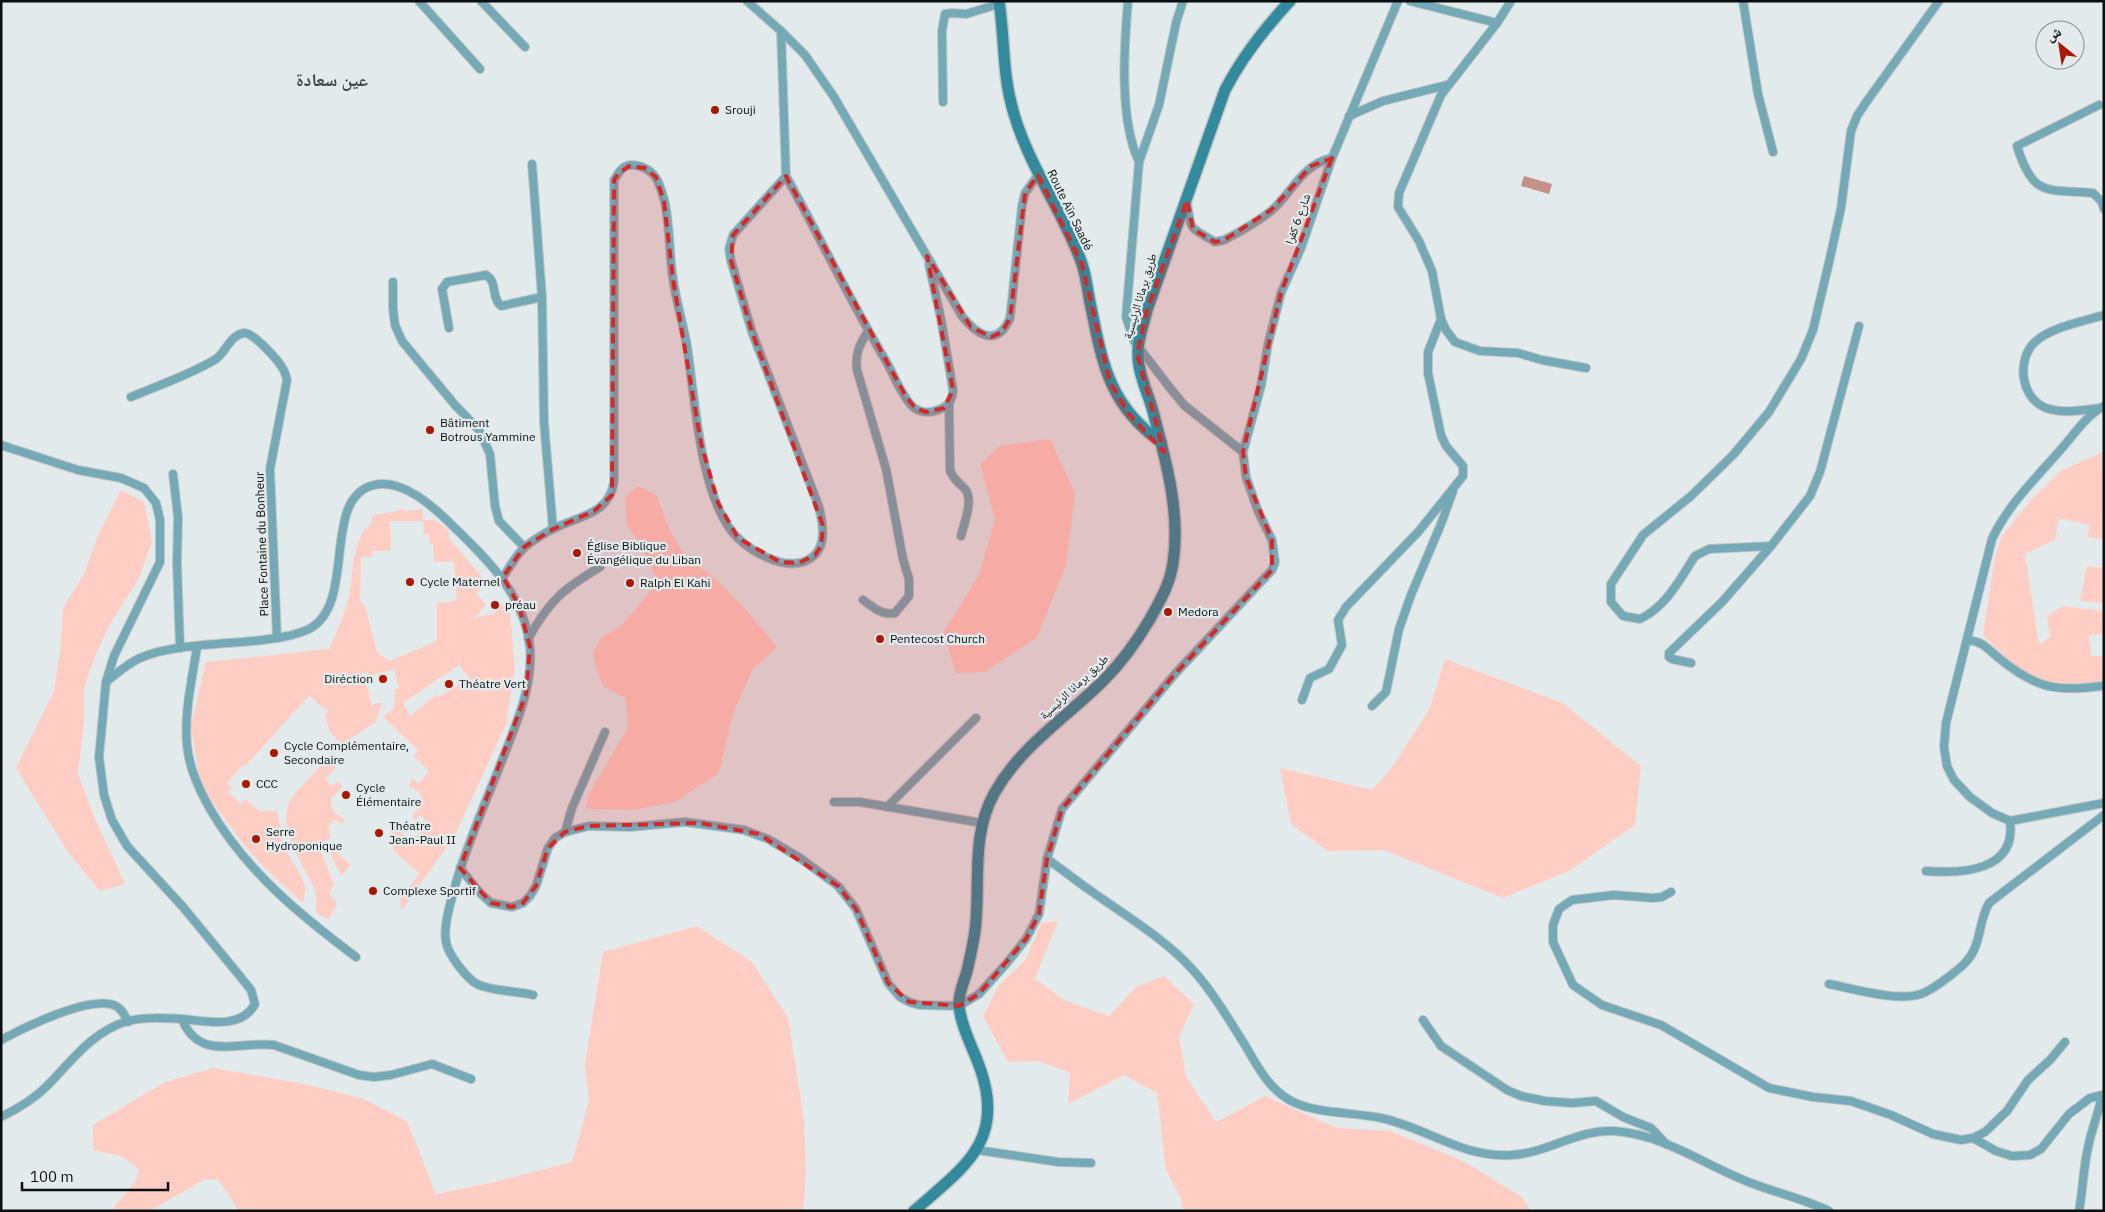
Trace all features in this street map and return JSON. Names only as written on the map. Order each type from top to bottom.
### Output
[{"type":"main road","name":"طريق برمانا الرئيسية","points":[[914,1211],[977,1150],[985,1134],[989,1114],[988,1093],[963,1024],[959,1006],[975,932],[978,858],[982,823],[994,793],[1014,765],[1038,739],[1114,670],[1139,636],[1161,601],[1171,572],[1175,539],[1170,493],[1161,442],[1140,369],[1138,348],[1147,310],[1217,110],[1236,68],[1290,1]]},
{"type":"main road","name":"Route Aïn Saadé","points":[[999,3],[1004,72],[1008,93],[1022,140],[1038,175],[1059,212],[1082,264],[1097,338],[1110,382],[1129,414],[1140,426],[1161,442]]},
{"type":"street","points":[[419,1],[480,70]]},
{"type":"street","points":[[481,1],[525,47]]},
{"type":"street","points":[[747,1],[805,55],[834,97],[971,327],[986,336],[991,337],[1002,332],[1010,318],[1018,230],[1024,193],[1038,175]]},
{"type":"street","points":[[1128,1],[1125,35],[1126,85],[1130,142],[1139,162]]},
{"type":"street","points":[[460,868],[480,893],[491,903],[502,907],[512,907],[523,904],[536,886],[548,848],[555,838],[565,832],[589,826],[630,827],[685,822],[744,830],[758,834],[822,873],[838,886],[856,909],[888,983],[900,997],[919,1005],[959,1006],[979,994],[1026,939],[1039,914],[1047,859],[1062,808],[1175,674],[1272,570],[1275,562],[1272,540],[1258,512],[1246,477],[1243,452],[1184,405],[1138,348],[1130,334],[1126,309],[1139,162],[1159,105],[1176,23],[1183,1]]},
{"type":"street","name":"شارع 6 كفرا","points":[[1243,452],[1257,401],[1268,344],[1281,293],[1301,248],[1332,158],[1398,1]]},
{"type":"street","points":[[1410,1],[1497,23]]},
{"type":"street","points":[[1511,1],[1497,23],[1447,85],[1427,125],[1399,193],[1398,207],[1419,241],[1432,271],[1441,319],[1455,342],[1480,351],[1518,353],[1542,360],[1586,368]]},
{"type":"street","points":[[1743,1],[1758,94],[1773,152]]},
{"type":"street","points":[[1771,546],[1709,549],[1700,552],[1695,556],[1674,589],[1658,606],[1640,619],[1623,616],[1611,602],[1611,584],[1643,535],[1691,496],[1733,455],[1769,412],[1801,359],[1813,330],[1841,208],[1851,131],[1862,108],[1939,1]]},
{"type":"street","points":[[943,102],[942,31],[945,14],[966,14],[999,3]]},
{"type":"street","points":[[781,31],[786,176],[868,332],[915,408],[921,412],[934,412],[948,404],[952,399],[952,380],[927,256]]},
{"type":"street","points":[[1349,116],[1383,102],[1447,85]]},
{"type":"street","points":[[2098,105],[2017,146],[2023,165],[2036,184],[2053,191],[2093,193],[2102,202],[2104,209]]},
{"type":"street","points":[[1187,200],[1189,219],[1193,228],[1215,242],[1224,240],[1271,210],[1284,198],[1311,166],[1332,158]]},
{"type":"street","points":[[532,164],[542,297],[544,422],[552,529]]},
{"type":"street","points":[[502,577],[524,547],[552,529],[606,504],[612,495],[614,473],[614,180],[622,168],[637,165],[645,168],[656,177],[664,201],[673,279],[707,474],[728,525],[738,538],[750,547],[780,562],[799,563],[815,555],[821,546],[823,526],[820,507],[752,332],[729,250],[734,235],[786,176]]},
{"type":"street","points":[[449,328],[442,288],[447,282],[486,275],[491,279],[496,301],[501,306],[542,297]]},
{"type":"street","points":[[393,282],[395,325],[402,341],[478,430],[490,454],[495,506],[499,521],[524,547]]},
{"type":"street","points":[[2102,407],[2070,411],[2044,407],[2034,399],[2028,390],[2023,370],[2024,359],[2028,349],[2037,340],[2060,328],[2104,315]]},
{"type":"street","points":[[1302,700],[1310,678],[1329,669],[1342,645],[1338,620],[1346,607],[1356,594],[1419,531],[1463,476],[1463,466],[1446,446],[1441,435],[1429,381],[1427,360],[1429,344],[1441,319]]},
{"type":"street","points":[[1691,663],[1672,659],[1669,657],[1669,653],[1722,602],[1771,546],[1810,496],[1820,472],[1860,326]]},
{"type":"street","points":[[863,600],[880,612],[895,613],[909,596],[910,586],[901,550],[886,469],[857,370],[856,353],[868,332]]},
{"type":"street","name":"Place Fontaine du Bonheur","points":[[131,397],[204,366],[219,357],[234,338],[242,334],[251,335],[272,354],[283,368],[287,380],[270,469],[277,638]]},
{"type":"street","points":[[948,404],[950,470],[952,477],[965,490],[969,500],[961,536]]},
{"type":"street","points":[[2102,407],[2085,422],[2012,504],[1992,539],[1954,685],[1946,723],[1944,747],[1946,766],[1954,780],[1970,797],[1992,813],[2010,820],[2104,803]]},
{"type":"street","points":[[1,445],[78,470],[120,478],[144,488],[156,503],[160,520],[160,562],[114,656],[106,682],[99,756],[104,796],[112,820],[127,846],[183,907],[251,990],[255,998],[252,1011],[238,1019],[224,1022],[143,1019],[110,1028],[85,1046],[45,1088],[28,1102],[1,1117]]},
{"type":"street","points":[[173,474],[178,516],[177,563],[180,648]]},
{"type":"street","points":[[106,682],[140,658],[162,651],[277,638],[310,628],[324,618],[329,611],[347,512],[355,497],[364,489],[373,485],[384,484],[409,490],[446,519],[502,577],[518,606],[528,638],[530,647],[529,669],[523,703],[460,868],[446,926],[446,940],[448,949],[457,964],[476,984],[533,995]]},
{"type":"street","points":[[1372,706],[1386,692],[1399,629],[1411,595],[1450,502],[1454,487]]},
{"type":"street","points":[[528,638],[538,620],[559,594],[600,567]]},
{"type":"street","points":[[1967,640],[1980,641],[2018,672],[2042,685],[2064,690],[2102,686]]},
{"type":"street","points":[[197,647],[187,704],[187,744],[195,780],[203,796],[225,834],[255,870],[300,913],[356,957]]},
{"type":"street","points":[[887,807],[976,718]]},
{"type":"street","points":[[565,832],[579,791],[605,732]]},
{"type":"street","points":[[834,802],[860,802],[982,823]]},
{"type":"street","points":[[1829,984],[1910,996],[1920,994],[1935,986],[1967,962],[1974,949],[1983,914],[1989,903],[2104,815]]},
{"type":"street","points":[[1926,871],[1961,872],[1974,870],[1993,861],[2000,856],[2012,834],[2010,820]]},
{"type":"street","points":[[1047,859],[1153,935],[1181,958],[1194,971],[1220,1005],[1269,1084],[1293,1102],[1321,1109],[1382,1118],[1400,1123],[1462,1149],[1479,1153],[1512,1155],[1533,1152],[1585,1134],[1612,1131],[1640,1135],[1668,1145],[1749,1182],[1829,1211]]},
{"type":"street","points":[[1671,892],[1662,897],[1653,898],[1614,896],[1572,900],[1559,909],[1553,925],[1553,942],[1573,985],[1602,1005],[1661,1025],[1769,1088],[1813,1097],[1851,1101],[1891,1115],[1932,1134],[1960,1140],[1973,1138],[1986,1132],[2007,1111],[2028,1080],[2050,1060],[2065,1042]]},
{"type":"street","points":[[1,1040],[54,1016],[90,1004],[104,1003],[116,1006],[123,1012],[128,1022]]},
{"type":"street","points":[[182,1019],[186,1030],[192,1037],[214,1047],[260,1043],[274,1045],[352,1073],[374,1077],[392,1075],[432,1064],[471,1079]]},
{"type":"street","points":[[1423,1020],[1441,1046],[1507,1090],[1521,1096],[1545,1101],[1596,1102],[1623,1117],[1651,1128],[1668,1145]]},
{"type":"street","points":[[1973,1138],[1996,1151],[2012,1156],[2030,1155],[2041,1149],[2074,1110],[2090,1098],[2103,1095],[2086,1159],[2079,1211]]},
{"type":"street","points":[[977,1150],[1058,1162],[1091,1163]]},
{"type":"highlighted area","points":[[1332,158],[1281,293],[1243,452],[1246,477],[1272,540],[1272,570],[1175,674],[1062,809],[1047,859],[1039,914],[1026,939],[979,994],[959,1006],[909,1002],[888,983],[856,909],[838,886],[759,834],[699,823],[589,826],[565,832],[548,848],[536,886],[523,903],[512,907],[491,903],[460,868],[526,694],[530,647],[519,606],[503,577],[524,547],[553,529],[594,511],[612,495],[614,180],[618,174],[629,166],[645,168],[656,177],[664,201],[673,279],[701,443],[718,503],[738,538],[780,562],[799,563],[815,555],[821,546],[823,526],[752,332],[731,261],[733,235],[786,176],[905,395],[915,408],[926,412],[944,408],[953,390],[927,256],[971,327],[991,337],[1002,332],[1010,318],[1025,193],[1038,175],[1082,264],[1110,382],[1129,414],[1164,452],[1137,354],[1147,310],[1187,200],[1193,229],[1215,242],[1224,240],[1271,210],[1311,166]]},
{"type":"shaded area","points":[[1524,176],[1552,184],[1549,194],[1521,186]]},
{"type":"shaded area","points":[[1050,439],[1075,493],[1066,565],[1037,637],[985,672],[956,673],[943,633],[979,575],[995,519],[980,464],[1000,446]]},
{"type":"shaded area","points":[[2104,452],[2104,539],[2087,537],[2090,525],[2059,518],[2055,540],[2025,554],[2039,645],[2050,637],[2047,616],[2063,606],[2104,611],[2104,634],[2089,635],[2091,656],[2104,656],[2104,681],[2073,687],[2056,686],[2032,677],[2011,662],[1983,635],[1995,557],[2002,536],[2030,501],[2062,470]]},
{"type":"shaded area","points":[[639,486],[657,496],[671,532],[686,556],[712,576],[729,593],[777,647],[753,669],[733,713],[719,773],[675,802],[633,810],[592,809],[586,808],[588,795],[628,728],[625,698],[603,686],[593,653],[601,638],[622,625],[658,582],[639,542],[627,526],[625,497]]},
{"type":"shaded area","points":[[121,490],[144,502],[152,542],[138,580],[111,622],[95,656],[84,688],[84,720],[78,774],[95,819],[125,884],[100,891],[68,852],[16,768],[54,691],[61,644],[63,608],[84,574],[99,533]]},
{"type":"shaded area","points":[[400,509],[404,509],[404,511],[423,509],[423,520],[434,520],[447,528],[449,538],[486,582],[476,594],[486,604],[475,618],[495,613],[502,604],[510,614],[515,668],[506,724],[454,837],[401,911],[400,897],[420,874],[394,851],[391,824],[412,842],[428,823],[420,815],[415,820],[413,818],[413,814],[421,807],[422,800],[418,792],[409,787],[412,778],[418,784],[429,771],[414,756],[418,750],[383,717],[394,708],[395,689],[399,688],[394,669],[369,676],[367,672],[358,675],[368,688],[371,705],[382,702],[376,722],[342,744],[330,733],[325,715],[328,711],[309,696],[227,783],[232,788],[228,792],[241,804],[245,799],[259,811],[277,811],[284,847],[306,888],[303,903],[262,865],[241,841],[206,793],[198,770],[191,726],[206,662],[329,649],[347,605],[359,539],[371,525],[373,515]],"holes":[[[390,521],[423,521],[424,534],[429,534],[430,544],[433,544],[434,562],[454,562],[457,601],[437,603],[437,641],[389,661],[377,652],[365,606],[360,600],[361,557],[372,557],[373,551],[391,551]],[[459,665],[469,678],[439,697],[437,694],[410,716],[403,703]]]},
{"type":"shaded area","points":[[2087,566],[2104,568],[2104,603],[2080,601]]},
{"type":"shaded area","points":[[1445,659],[1563,703],[1641,766],[1635,825],[1569,871],[1503,898],[1384,850],[1327,851],[1291,824],[1280,768],[1372,790],[1391,769],[1430,708]]},
{"type":"shaded area","points":[[333,753],[341,761],[325,780],[333,786],[338,781],[341,784],[342,788],[332,797],[331,804],[335,813],[344,818],[344,821],[341,824],[335,819],[328,826],[331,837],[319,847],[334,884],[329,894],[336,901],[337,905],[329,919],[316,913],[315,890],[292,843],[286,818],[288,806],[294,794]]},
{"type":"shaded area","points":[[327,846],[351,865],[341,876]]},
{"type":"shaded area","points":[[1058,921],[1035,979],[1066,1001],[1109,1016],[1136,987],[1164,976],[1194,1004],[1179,1037],[1186,1077],[1216,1122],[1265,1096],[1337,1128],[1390,1131],[1463,1161],[1522,1197],[1531,1211],[1184,1211],[1181,1199],[1166,1170],[1157,1093],[1124,1075],[1068,1104],[1070,1073],[1039,1061],[1008,1062],[983,1016],[999,985],[1026,959],[1041,923]]},
{"type":"shaded area","points":[[697,926],[752,962],[788,1018],[804,1120],[806,1174],[803,1211],[239,1211],[218,1179],[204,1180],[149,1211],[111,1211],[134,1183],[140,1170],[123,1157],[93,1150],[93,1125],[165,1082],[213,1068],[305,1084],[364,1099],[407,1121],[436,1194],[490,1183],[572,1162],[589,1101],[585,1064],[603,952]]},
{"type":"place","name":"Srouji","points":[[715,110]]},
{"type":"place","name":"Bâtiment Botrous Yammine","points":[[430,430]]},
{"type":"place","name":"Église Biblique Évangélique du Liban","points":[[577,553]]},
{"type":"place","name":"Cycle Maternel","points":[[410,582]]},
{"type":"place","name":"Ralph El Kahi","points":[[630,583]]},
{"type":"place","name":"préau","points":[[495,605]]},
{"type":"place","name":"Medora","points":[[1168,612]]},
{"type":"place","name":"Pentecost Church","points":[[880,639]]},
{"type":"place","name":"Diréction","points":[[383,679]]},
{"type":"place","name":"Théatre Vert","points":[[449,684]]},
{"type":"place","name":"Cycle Complémentaire, Secondaire","points":[[274,753]]},
{"type":"place","name":"CCC","points":[[246,784]]},
{"type":"place","name":"Cycle Élémentaire","points":[[346,795]]},
{"type":"place","name":"Théatre Jean-Paul II","points":[[379,833]]},
{"type":"place","name":"Serre Hydroponique","points":[[256,839]]},
{"type":"place","name":"Complexe Sportif","points":[[373,891]]},
{"type":"district","name":"عين سعادة","points":[[332,80]]}]
